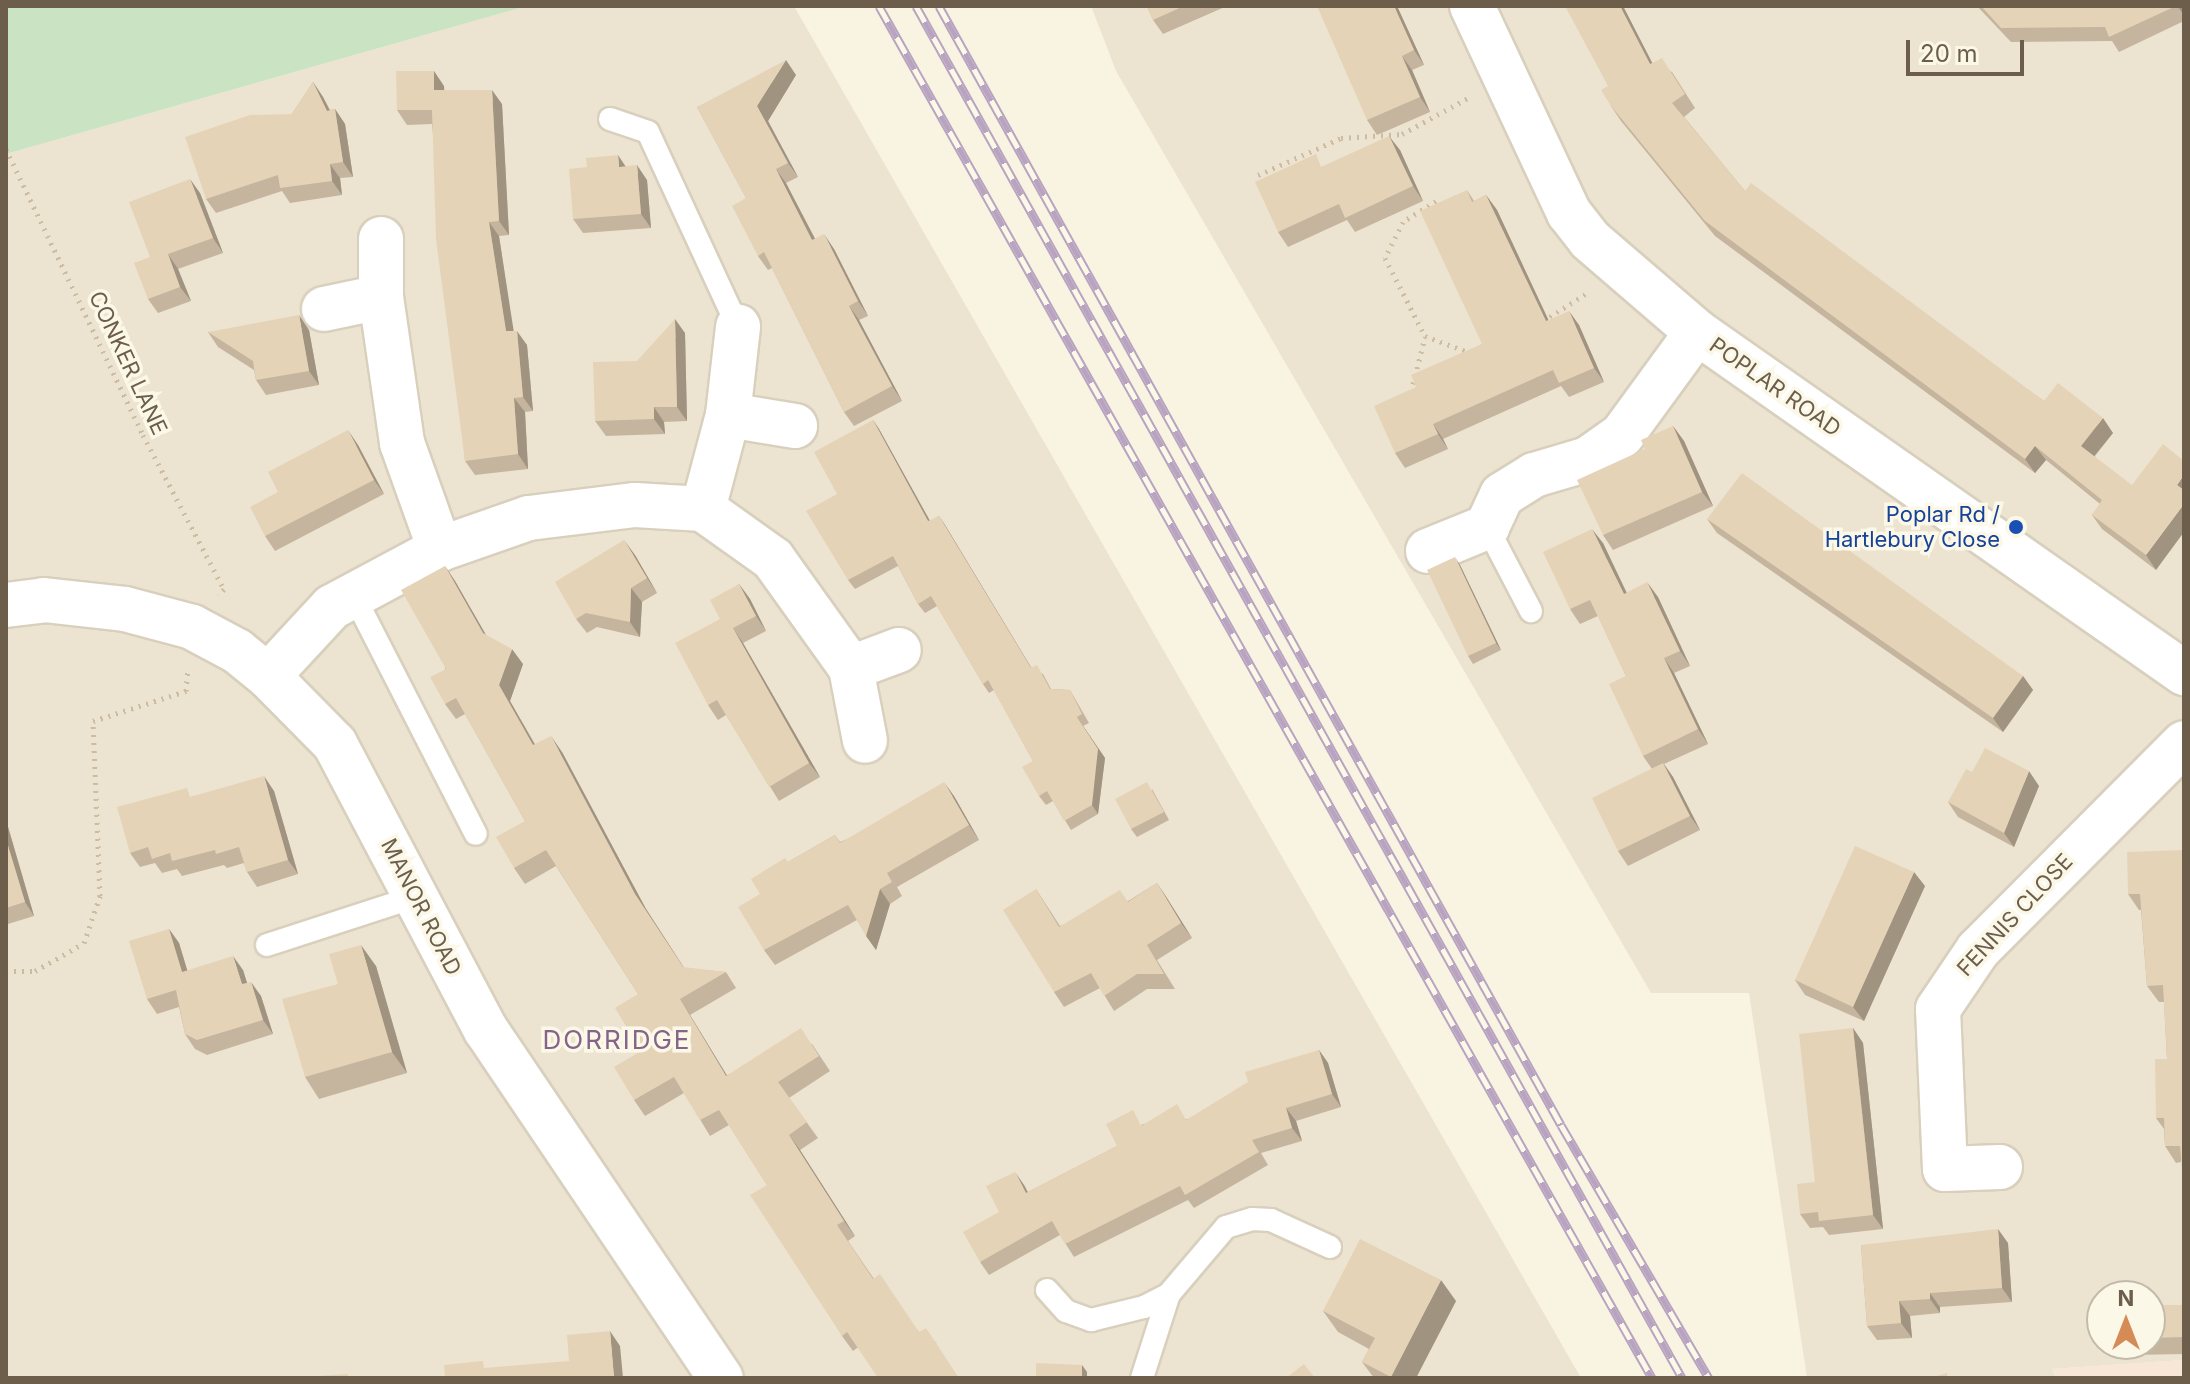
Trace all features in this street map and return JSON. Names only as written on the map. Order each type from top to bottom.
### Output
[{"type":"street","name":"POPLAR ROAD","points":[[1472,6],[1569,213],[1590,240],[1697,332],[2184,673]]},
{"type":"street","points":[[381,239],[381,297],[402,443],[440,549]]},
{"type":"street","points":[[324,309],[381,297]]},
{"type":"street","points":[[703,509],[728,415],[738,327]]},
{"type":"street","points":[[1428,551],[1487,527],[1502,495],[1534,475],[1588,459],[1622,435],[1697,332]]},
{"type":"street","points":[[728,415],[795,426]]},
{"type":"street","points":[[268,676],[332,607],[440,549],[529,518],[635,505],[703,509],[773,559],[851,668],[865,741]]},
{"type":"street","name":"MANOR ROAD","points":[[6,605],[44,600],[125,609],[192,627],[237,651],[268,676],[335,744],[486,1030],[721,1378]]},
{"type":"street","points":[[851,668],[899,650]]},
{"type":"street","name":"FENNIS CLOSE","points":[[2000,1167],[1945,1169],[1938,1009],[1978,950],[2184,743]]},
{"type":"lane","points":[[610,119],[648,132],[738,327]]},
{"type":"lane","points":[[1487,527],[1531,611]]},
{"type":"lane","points":[[354,596],[476,834]]},
{"type":"lane","points":[[267,945],[415,897]]},
{"type":"lane","points":[[1142,1378],[1169,1294],[1217,1235],[1239,1221],[1288,1224],[1330,1247]]},
{"type":"lane","points":[[1047,1290],[1066,1311],[1091,1320],[1169,1294]]},
{"type":"path","points":[[1258,175],[1341,138],[1402,134],[1482,91]]},
{"type":"path","name":"CONKER LANE","points":[[6,149],[143,435],[224,589]]},
{"type":"path","points":[[1426,378],[1413,384],[1425,336],[1385,258],[1403,222],[1436,201]]},
{"type":"path","points":[[1532,329],[1591,290]]},
{"type":"path","points":[[1425,336],[1478,356],[1465,361]]},
{"type":"path","points":[[6,971],[35,971],[84,943],[100,896],[93,721],[186,691],[192,627]]},
{"type":"shaded area","points":[[527,6],[794,6],[1581,1378],[6,1378],[6,154]]},
{"type":"shaded area","points":[[1091,6],[2184,6],[2184,1360],[2052,1369],[2056,1378],[1807,1378],[1749,993],[1651,993],[1116,71]]},
{"type":"shaded area","points":[[2184,1360],[2184,1378],[2056,1378],[2052,1369]]},
{"type":"green space","points":[[6,6],[527,6],[6,154]]},
{"type":"building","points":[[1147,6],[1184,6],[1153,20]]},
{"type":"building","points":[[1317,6],[1394,6],[1414,50],[1402,56],[1420,97],[1367,120]]},
{"type":"building","points":[[1565,6],[1620,6],[1650,64],[1662,58],[1685,94],[1672,103],[1745,191],[1751,183],[2044,401],[2058,383],[2103,418],[2081,446],[2132,485],[2163,444],[2184,461],[2184,475],[2177,485],[2184,490],[2184,504],[2146,555],[2092,515],[2102,500],[2035,446],[2025,459],[1705,221],[1611,106],[1601,90],[1608,86]]},
{"type":"building","points":[[1981,6],[2176,6],[2109,37],[2105,27],[2001,28]]},
{"type":"building","points":[[786,60],[757,106],[788,163],[776,169],[812,240],[824,234],[858,301],[849,306],[892,386],[844,412],[764,252],[758,256],[732,206],[746,198],[697,107]]},
{"type":"building","points":[[396,71],[434,71],[434,90],[492,90],[499,221],[489,222],[506,331],[517,331],[523,397],[514,398],[518,454],[465,461],[436,239],[432,110],[397,110]]},
{"type":"building","points":[[313,82],[327,111],[335,109],[343,162],[330,164],[332,181],[280,188],[278,175],[206,199],[185,137],[250,115],[292,114]]},
{"type":"building","points":[[1389,136],[1413,186],[1345,218],[1339,204],[1278,232],[1255,182],[1316,154],[1321,167]]},
{"type":"building","points":[[618,155],[619,167],[637,165],[641,214],[573,219],[569,169],[587,167],[586,158]]},
{"type":"building","points":[[190,179],[213,238],[168,254],[180,287],[148,299],[134,263],[150,257],[129,202]]},
{"type":"building","points":[[1467,190],[1472,202],[1486,195],[1546,321],[1569,311],[1594,368],[1559,383],[1553,370],[1433,424],[1438,434],[1395,453],[1374,406],[1416,387],[1411,375],[1482,344],[1420,211]]},
{"type":"building","points":[[299,315],[309,371],[256,380],[253,361],[208,332]]},
{"type":"building","points":[[675,319],[677,407],[654,407],[654,419],[595,421],[593,362],[637,361]]},
{"type":"building","points":[[873,420],[928,521],[939,516],[1031,668],[1037,665],[1050,689],[1070,690],[1082,714],[1077,717],[1098,749],[1092,805],[1064,821],[1047,791],[1039,796],[1022,767],[1033,761],[988,680],[983,684],[931,596],[918,604],[893,556],[848,580],[806,511],[837,494],[814,452]]},
{"type":"building","points":[[1673,426],[1702,492],[1603,535],[1577,480],[1645,449],[1641,440]]},
{"type":"building","points":[[348,430],[374,480],[265,536],[250,507],[278,492],[268,472]]},
{"type":"building","points":[[1742,473],[2023,676],[1993,718],[1707,519]]},
{"type":"building","points":[[1592,529],[1624,594],[1647,582],[1680,651],[1664,658],[1698,729],[1643,756],[1609,684],[1626,676],[1590,600],[1570,609],[1543,552]]},
{"type":"building","points":[[624,540],[647,578],[631,588],[630,622],[586,613],[576,619],[555,582]]},
{"type":"building","points":[[1455,557],[1496,643],[1468,656],[1427,570]]},
{"type":"building","points":[[445,566],[483,633],[512,649],[499,685],[533,745],[551,736],[635,894],[683,967],[726,972],[680,999],[726,1076],[801,1028],[819,1056],[778,1082],[807,1122],[789,1135],[844,1221],[837,1225],[873,1279],[880,1274],[919,1332],[926,1328],[959,1378],[878,1378],[847,1332],[842,1336],[750,1195],[767,1185],[719,1110],[700,1120],[674,1077],[634,1100],[614,1067],[641,1051],[615,1008],[638,994],[546,850],[514,868],[496,837],[525,821],[456,698],[445,704],[430,677],[446,669],[401,590]]},
{"type":"building","points":[[739,584],[756,616],[733,628],[809,763],[769,787],[717,700],[708,705],[675,643],[720,619],[710,600]]},
{"type":"building","points":[[1985,748],[2029,771],[2004,833],[1948,802],[1966,769],[1972,772]]},
{"type":"building","points":[[1663,763],[1690,816],[1618,851],[1592,798]]},
{"type":"building","points":[[264,776],[288,860],[247,872],[239,847],[172,861],[170,853],[152,859],[148,847],[130,853],[117,807],[187,788],[190,797]]},
{"type":"building","points":[[944,782],[969,825],[887,873],[892,882],[880,889],[866,936],[848,905],[764,950],[738,907],[760,894],[751,879],[785,858],[788,862],[835,835],[840,843]]},
{"type":"building","points":[[1147,782],[1164,812],[1131,829],[1115,799]]},
{"type":"building","points":[[6,839],[25,902],[6,908]]},
{"type":"building","points":[[1855,846],[1914,872],[1853,1007],[1795,980]]},
{"type":"building","points":[[2184,850],[2184,1194],[2180,1146],[2165,1146],[2164,1118],[2156,1118],[2155,1059],[2167,1059],[2163,985],[2147,986],[2140,894],[2128,894],[2127,852]]},
{"type":"building","points":[[1157,883],[1181,923],[1147,945],[1164,974],[1137,974],[1104,996],[1091,973],[1054,992],[1003,910],[1036,889],[1059,927],[1120,890],[1128,902]]},
{"type":"building","points":[[169,929],[182,972],[233,956],[242,984],[251,982],[263,1020],[197,1040],[185,1034],[176,990],[147,999],[129,941]]},
{"type":"building","points":[[361,945],[392,1052],[305,1077],[282,999],[338,984],[329,954]]},
{"type":"building","points":[[1853,1028],[1873,1215],[1819,1221],[1818,1212],[1800,1214],[1797,1184],[1815,1182],[1799,1034]]},
{"type":"building","points":[[1319,1050],[1332,1094],[1286,1108],[1292,1128],[1252,1140],[1259,1152],[1185,1195],[1180,1186],[1065,1244],[1052,1221],[980,1262],[963,1232],[999,1212],[986,1186],[1015,1172],[1026,1193],[1117,1146],[1106,1124],[1133,1110],[1141,1126],[1177,1104],[1186,1120],[1248,1082],[1245,1072]]},
{"type":"building","points":[[1998,1229],[2002,1288],[1930,1293],[1930,1299],[1899,1301],[1901,1323],[1867,1326],[1861,1245]]},
{"type":"building","points":[[1360,1239],[1441,1280],[1391,1377],[1362,1362],[1375,1338],[1323,1311]]},
{"type":"building","points":[[2166,1305],[2184,1305],[2184,1337],[2166,1338]]},
{"type":"building","points":[[610,1331],[614,1378],[445,1378],[444,1365],[483,1361],[484,1368],[569,1361],[567,1335]]},
{"type":"building","points":[[1036,1363],[1082,1365],[1082,1378],[1036,1378]]},
{"type":"building","points":[[1304,1364],[1315,1378],[1286,1378]]},
{"type":"building","points":[[1947,1373],[1948,1378],[1930,1378]]},
{"type":"building","points":[[348,1374],[348,1378],[303,1378],[303,1377]]},
{"type":"railway","points":[[879,6],[1652,1378]]},
{"type":"railway","points":[[916,6],[1682,1378]]},
{"type":"railway","points":[[939,6],[1561,1125],[1709,1378]]},
{"type":"place","name":"Poplar Rd / Hartlebury Close","points":[[2016,527]]},
{"type":"district","name":"DORRIDGE","points":[[617,1040]]}]
